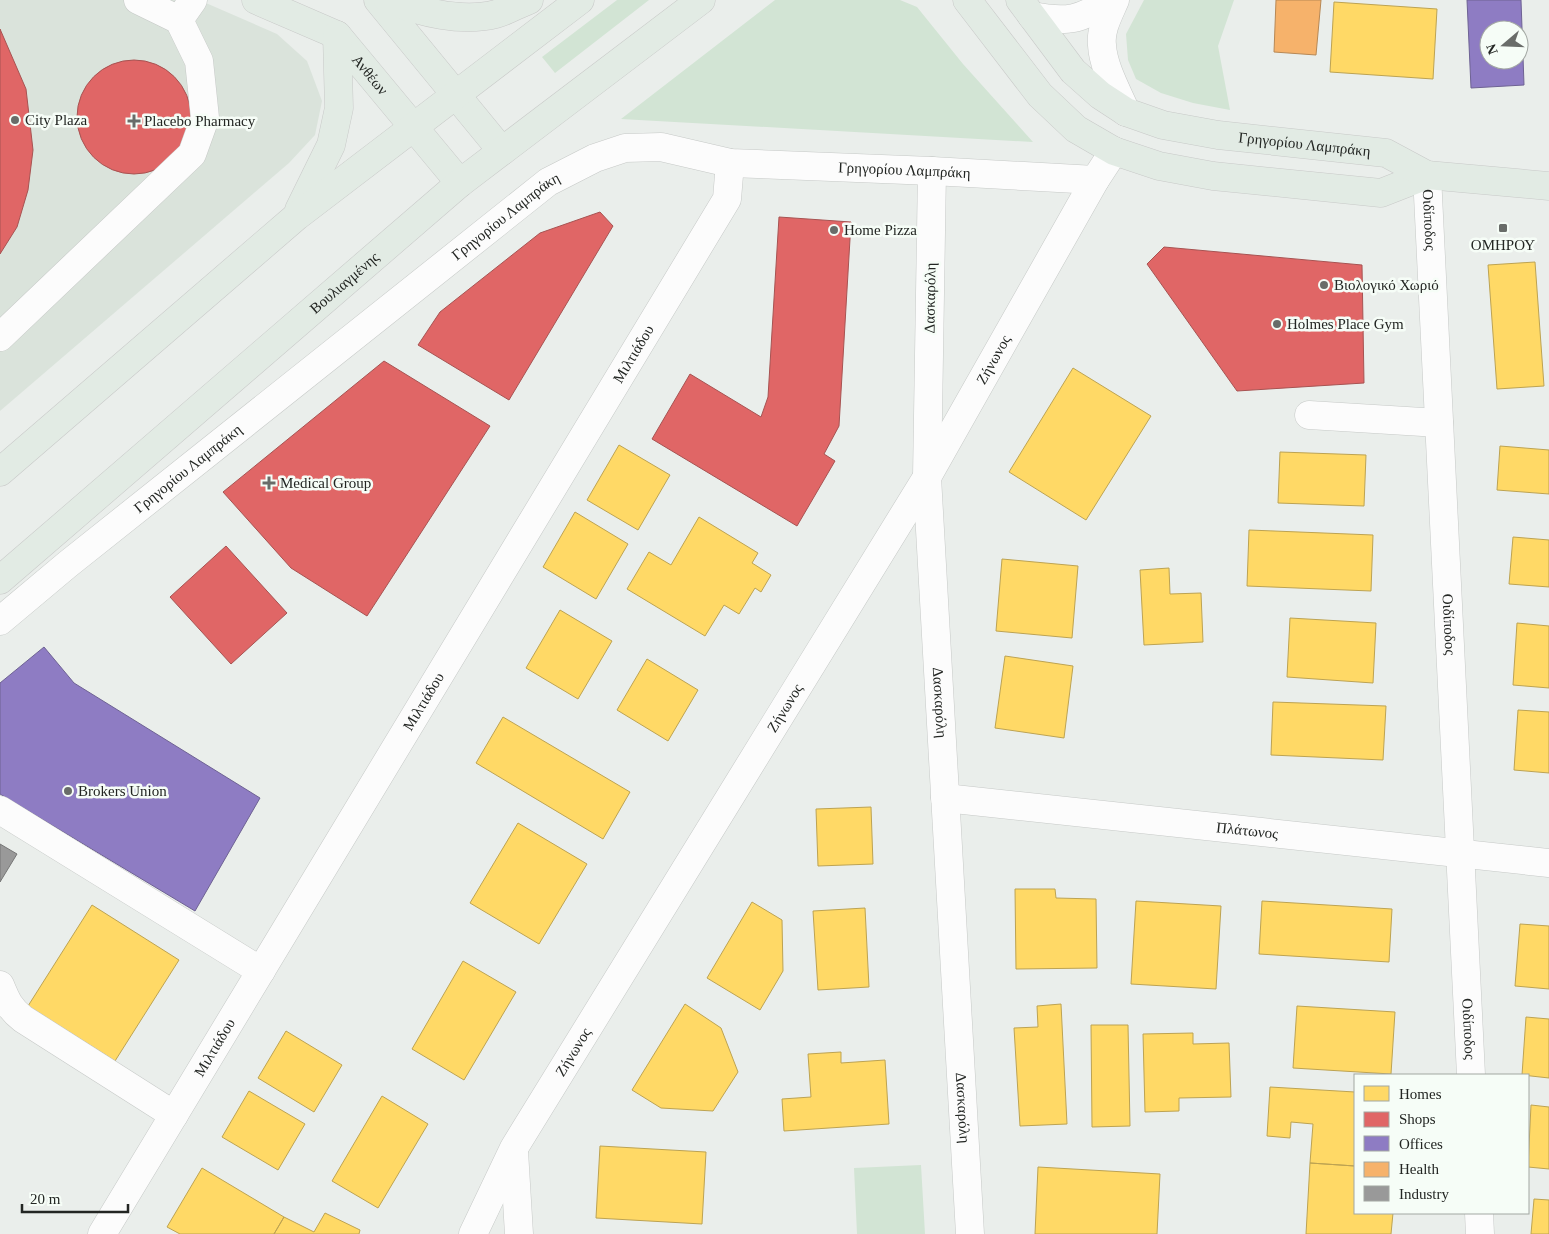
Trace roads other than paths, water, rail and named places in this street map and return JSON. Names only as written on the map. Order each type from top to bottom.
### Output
[{"type":"main road","name":"Ανθέων","points":[[256,0],[337,35],[460,183]]},
{"type":"main road","points":[[378,0],[502,151]]},
{"type":"main road","points":[[388,0],[433,15],[472,16],[496,14],[529,0]]},
{"type":"main road","points":[[0,472],[296,216],[580,0]]},
{"type":"main road","name":"Βουλιαγμένης","points":[[0,580],[460,183],[701,0]]},
{"type":"main road","points":[[680,16],[723,0]]},
{"type":"main road","name":"Γρηγορίου Λαμπράκη","points":[[967,2],[1040,95],[1076,129],[1114,151],[1160,166],[1213,176],[1381,194],[1427,175]]},
{"type":"main road","name":"Γρηγορίου Λαμπράκη","points":[[1026,8],[1073,71],[1100,95],[1126,112],[1164,125],[1218,135],[1386,154],[1427,175],[1549,186]]},
{"type":"main road","points":[[296,216],[331,144],[339,108],[337,35]]},
{"type":"street","points":[[0,337],[192,154],[206,118],[199,61],[186,10],[138,0]]},
{"type":"street","points":[[1026,8],[1054,21],[1074,19],[1094,11],[1110,0]]},
{"type":"street","points":[[1115,0],[1105,21],[1102,45],[1108,71],[1126,112]]},
{"type":"street","name":"Γρηγορίου Λαμπράκη","points":[[0,620],[75,558],[548,182],[594,158],[625,148],[661,147],[730,163],[1095,180]]},
{"type":"street","points":[[1095,180],[1114,151]]},
{"type":"street","name":"Μιλτιάδου","points":[[102,1234],[727,199],[730,163]]},
{"type":"street","name":"Δασκαρόλη","points":[[932,171],[927,477],[970,1234]]},
{"type":"street","name":"Οιδίποδος","points":[[1427,175],[1471,1074]]},
{"type":"street","name":"Ζήνωνος","points":[[473,1234],[514,1148],[927,477],[1095,180]]},
{"type":"street","points":[[1309,415],[1439,423]]},
{"type":"street","name":"Πλάτωνος","points":[[945,798],[1549,863]]},
{"type":"street","points":[[0,810],[261,971]]},
{"type":"street","points":[[0,986],[12,1011],[174,1115]]},
{"type":"street","points":[[514,1148],[519,1234]]},
{"type":"street","points":[[1479,1214],[1480,1234]]},
{"type":"place","name":"City Plaza","points":[[15,120]]},
{"type":"place","name":"Placebo Pharmacy","points":[[134,121]]},
{"type":"place","name":"ΟΜΗΡΟΥ","points":[[1503,228]]},
{"type":"place","name":"Home Pizza","points":[[834,230]]},
{"type":"place","name":"Βιολογικό Χωριό","points":[[1324,285]]},
{"type":"place","name":"Holmes Place Gym","points":[[1277,324]]},
{"type":"place","name":"Medical Group","points":[[269,483]]},
{"type":"place","name":"Brokers Union","points":[[68,791]]}]
